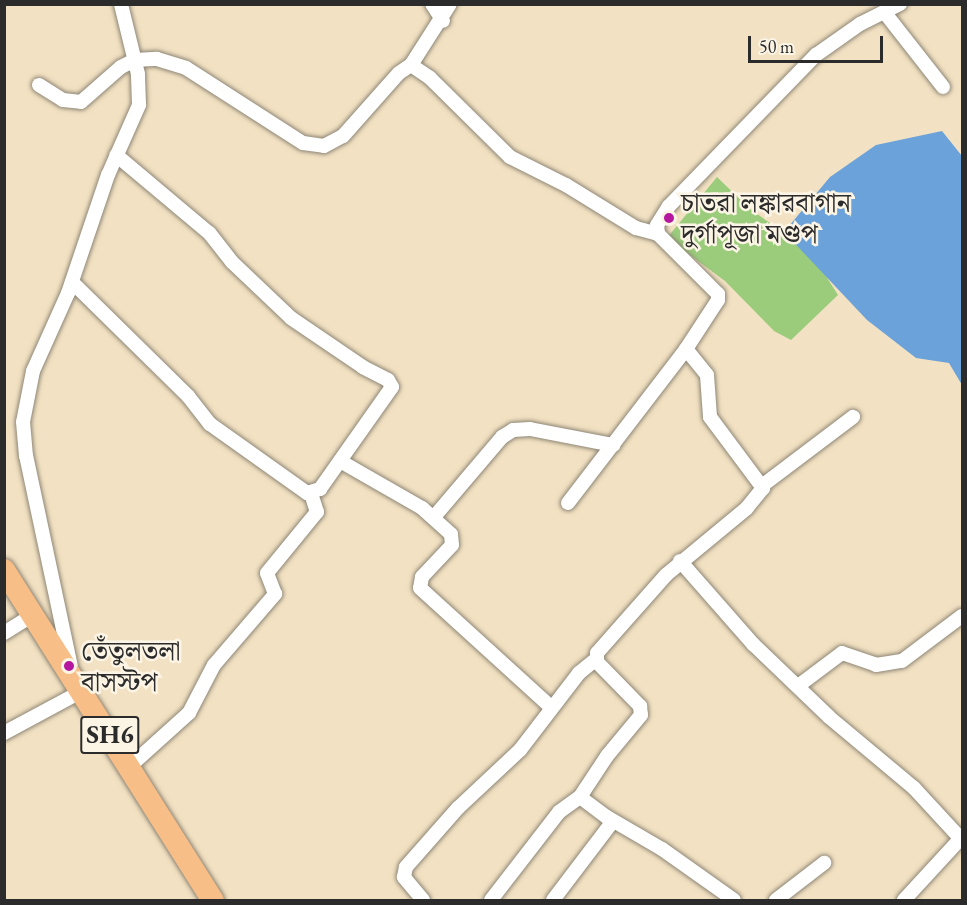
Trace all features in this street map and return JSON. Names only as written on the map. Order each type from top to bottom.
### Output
[{"type":"main road","name":"SH6","points":[[4,570],[213,900]]},
{"type":"street","points":[[4,733],[77,683],[26,456],[23,422],[33,371],[72,282],[116,155],[139,105],[135,60],[121,4]]},
{"type":"street","points":[[432,4],[443,21]]},
{"type":"street","points":[[39,85],[63,100],[81,102],[107,76],[135,60],[158,59],[186,68],[303,143],[324,146],[335,142],[411,65],[443,21],[450,4]]},
{"type":"street","points":[[658,234],[657,225],[669,206],[816,55],[860,24],[900,4]]},
{"type":"street","points":[[885,13],[943,87]]},
{"type":"street","points":[[411,65],[429,78],[510,157],[566,185],[636,228],[658,234],[719,297],[686,349],[568,503]]},
{"type":"street","points":[[116,155],[208,233],[232,262],[291,318],[392,382],[392,387],[320,489],[311,494]]},
{"type":"street","points":[[72,282],[188,396],[210,424],[311,494],[317,512],[267,573],[275,594],[214,665],[189,713],[129,767]]},
{"type":"street","points":[[686,349],[707,375],[710,417],[763,485]]},
{"type":"street","points":[[423,900],[404,877],[406,867],[458,808],[520,750],[579,673],[596,659],[621,626],[681,561],[747,508],[763,485],[853,417]]},
{"type":"street","points":[[434,518],[502,437],[513,430],[530,429],[613,445]]},
{"type":"street","points":[[339,461],[434,518],[453,541],[422,577],[420,588],[552,708]]},
{"type":"street","points":[[681,561],[753,644],[914,788],[962,838],[904,900]]},
{"type":"street","points":[[4,633],[33,615]]},
{"type":"street","points":[[798,686],[842,653],[876,665],[902,661],[963,616]]},
{"type":"street","points":[[491,900],[559,812],[580,796],[607,756],[641,715],[640,706],[596,659]]},
{"type":"street","points":[[580,796],[613,821],[662,849],[734,900]]},
{"type":"street","points":[[553,900],[613,821]]},
{"type":"street","points":[[776,900],[824,864]]},
{"type":"green space","points":[[717,177],[750,209],[810,251],[838,295],[791,340],[774,331],[725,281],[667,238]]},
{"type":"water","points":[[942,131],[962,156],[962,385],[949,363],[916,358],[867,320],[784,232],[830,177],[876,145]]},
{"type":"place","name":"চাতরা লঙ্কারবাগান দুর্গাপূজা মণ্ডপ","points":[[669,218]]},
{"type":"place","name":"তেঁতুলতলা বাসস্টপ","points":[[69,666]]}]
